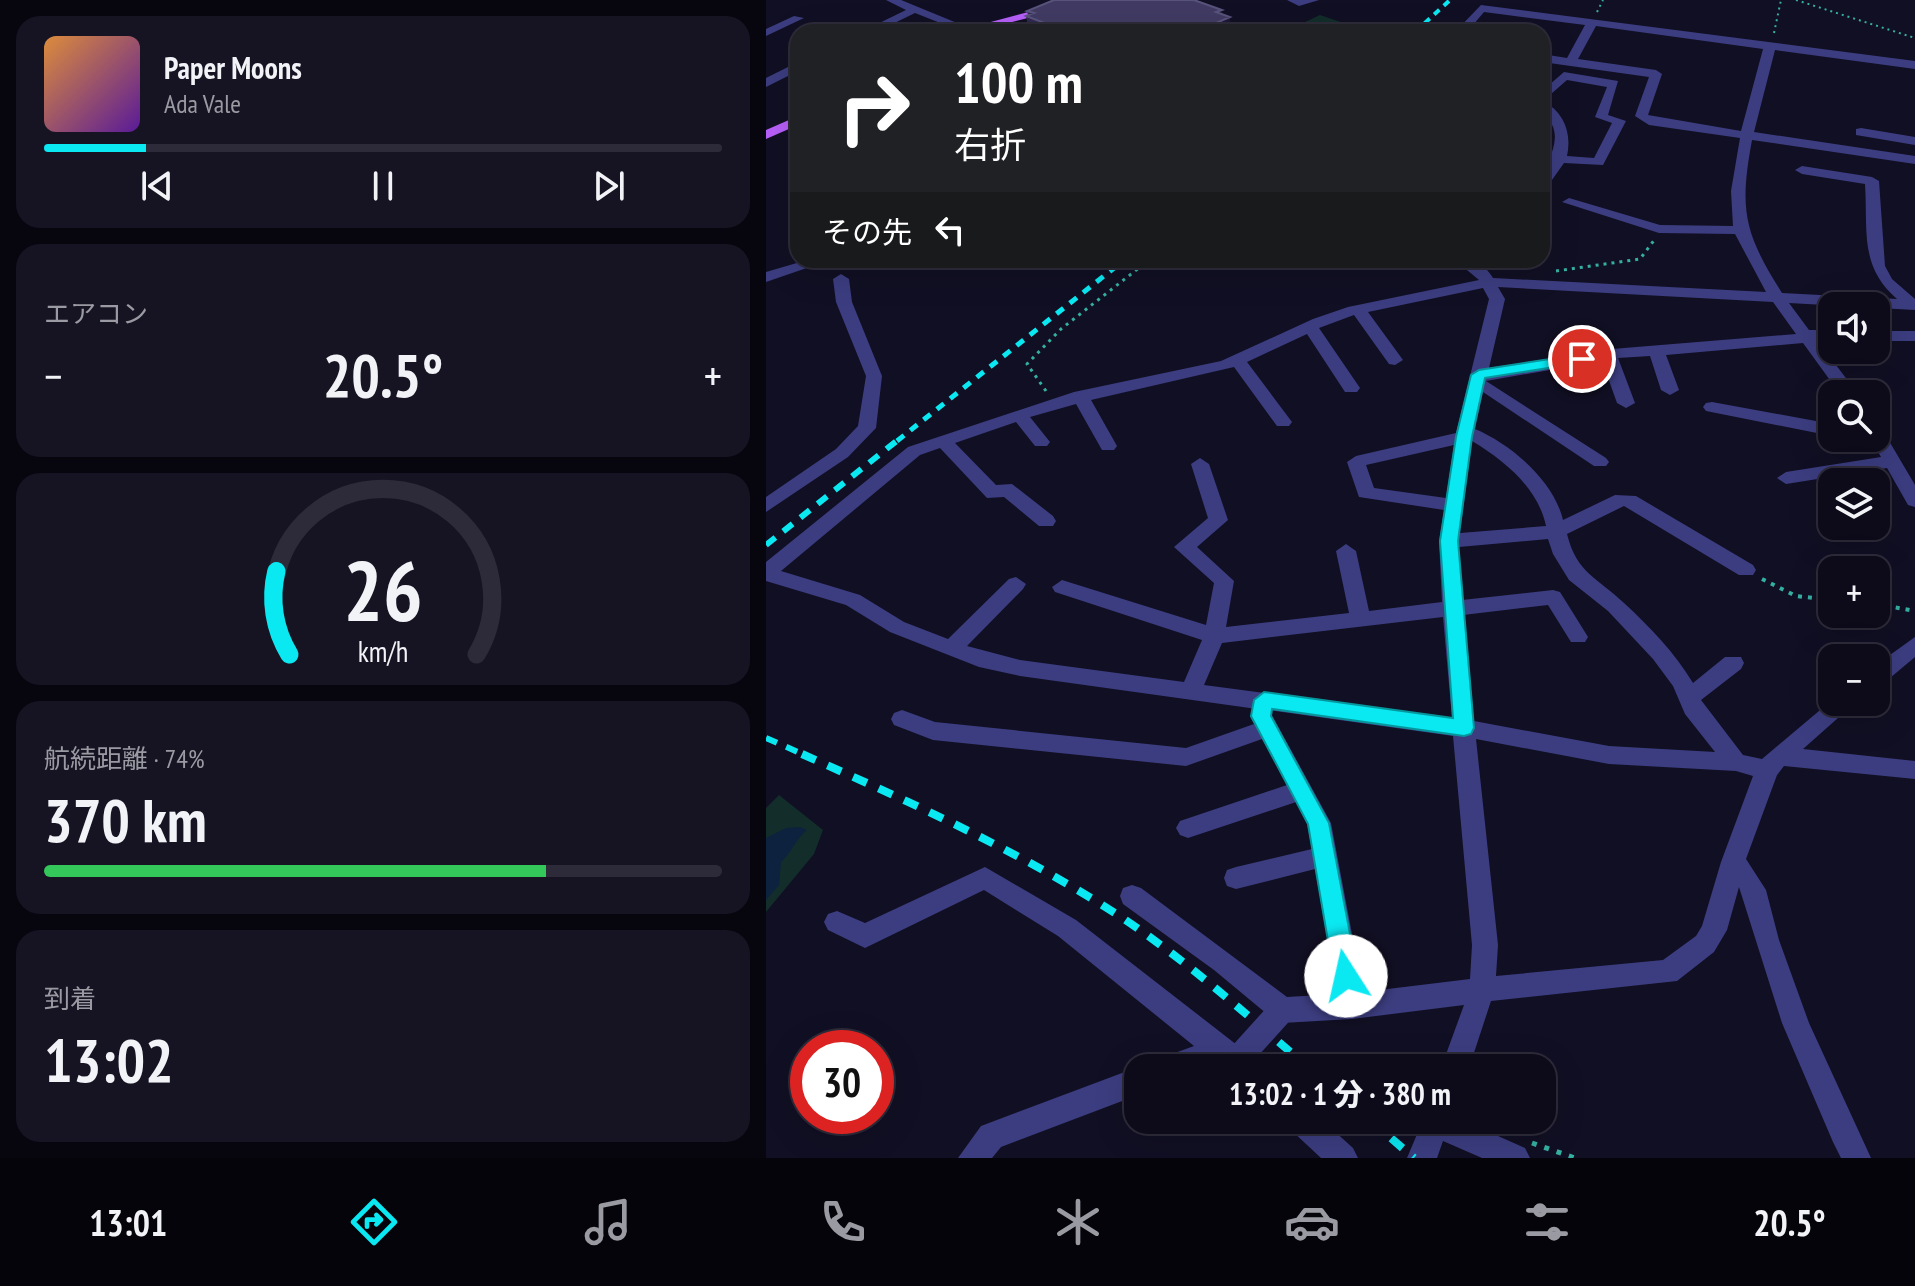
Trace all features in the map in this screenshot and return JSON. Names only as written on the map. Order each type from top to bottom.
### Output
[{"type":"main road","points":[[994,24],[1066,6]]},
{"type":"main road","points":[[766,135],[790,124]]},
{"type":"street","points":[[891,0],[950,24]]},
{"type":"street","points":[[1292,0],[1299,3],[1314,0]]},
{"type":"street","points":[[1468,24],[1485,4],[1592,23],[1915,65]]},
{"type":"street","points":[[884,24],[916,9]]},
{"type":"street","points":[[766,33],[798,18]]},
{"type":"street","points":[[1571,62],[1592,23]]},
{"type":"street","points":[[1770,46],[1747,135],[1737,198],[1741,230],[1779,298],[1839,380]]},
{"type":"street","points":[[1550,59],[1656,74],[1641,116],[1649,121],[1914,160],[1915,139],[1861,132]]},
{"type":"street","points":[[766,83],[790,70]]},
{"type":"street","points":[[1550,90],[1564,76],[1614,84],[1601,117],[1620,121],[1598,162],[1560,159]]},
{"type":"street","points":[[1550,113],[1560,124],[1564,137],[1560,159],[1550,173]]},
{"type":"street","points":[[1802,170],[1872,181],[1877,266],[1886,282],[1914,305]]},
{"type":"street","points":[[1569,202],[1659,229],[1741,230]]},
{"type":"street","points":[[766,277],[796,268]]},
{"type":"street","points":[[1460,1054],[1482,990],[1485,945],[1452,607],[1449,541],[1464,434],[1497,299],[1490,282],[1472,268]]},
{"type":"street","points":[[766,506],[842,453],[867,428],[874,376],[847,313],[841,279]]},
{"type":"street","points":[[766,573],[905,457],[942,440],[1080,396],[1238,361],[1310,326],[1358,310],[1490,282],[1914,305]]},
{"type":"street","points":[[1358,310],[1395,360]]},
{"type":"street","points":[[1310,326],[1351,388]]},
{"type":"street","points":[[1477,380],[1608,355],[1818,336]]},
{"type":"street","points":[[1890,336],[1915,336]]},
{"type":"street","points":[[1656,351],[1670,390]]},
{"type":"street","points":[[1608,355],[1626,403]]},
{"type":"street","points":[[1238,361],[1283,422]]},
{"type":"street","points":[[1477,380],[1600,462]]},
{"type":"street","points":[[1080,396],[1108,446]]},
{"type":"street","points":[[1712,407],[1818,427]]},
{"type":"street","points":[[1018,414],[1041,442]]},
{"type":"street","points":[[1453,505],[1366,493],[1356,462],[1464,434],[1482,436],[1546,497],[1557,544],[1576,575],[1614,606],[1666,664],[1690,697],[1693,708],[1736,762]]},
{"type":"street","points":[[942,440],[994,494],[1005,488],[1046,521]]},
{"type":"street","points":[[1886,452],[1915,501]]},
{"type":"street","points":[[1786,478],[1892,461]]},
{"type":"street","points":[[1191,690],[1214,636],[1224,581],[1184,547],[1218,520],[1200,464]]},
{"type":"street","points":[[1449,541],[1554,532],[1622,499],[1636,502],[1746,570]]},
{"type":"street","points":[[1346,551],[1360,618]]},
{"type":"street","points":[[766,573],[853,600],[897,627],[951,649],[1020,668],[1464,728],[1609,755],[1915,770]]},
{"type":"street","points":[[951,649],[1016,584]]},
{"type":"street","points":[[1062,587],[1214,636],[1553,597],[1578,637]]},
{"type":"street","points":[[1890,666],[1915,645]]},
{"type":"street","points":[[1690,697],[1733,663]]},
{"type":"street","points":[[1264,700],[1261,716],[1319,823],[1352,1006]]},
{"type":"street","points":[[1132,896],[1223,962],[1282,1010],[1352,1006],[1668,972],[1705,944],[1714,930],[1733,862],[1773,763],[1828,716]]},
{"type":"street","points":[[902,719],[933,731],[1186,757],[1267,728]]},
{"type":"street","points":[[1188,828],[1302,790]]},
{"type":"street","points":[[1236,878],[1324,856]]},
{"type":"street","points":[[1733,862],[1752,880],[1765,937],[1834,1115],[1856,1158]]},
{"type":"street","points":[[837,922],[865,936],[985,878],[1067,928],[1223,1054]]},
{"type":"street","points":[[1241,1054],[1282,1010]]},
{"type":"street","points":[[973,1158],[991,1136],[1124,1086]]},
{"type":"street","points":[[1316,1134],[1343,1158]]},
{"type":"street","points":[[1432,1134],[1515,1158]]},
{"type":"path","points":[[1770,46],[1781,0]]},
{"type":"path","points":[[1796,0],[1915,38]]},
{"type":"path","points":[[1543,286],[1540,277],[1544,274],[1646,256],[1659,229]]},
{"type":"path","points":[[1055,403],[1027,364],[1061,329],[1139,268]]},
{"type":"path","points":[[1746,570],[1796,596],[1818,598]]},
{"type":"path","points":[[1890,607],[1915,611]]},
{"type":"green space","points":[[1320,15],[1346,24],[1301,24]]},
{"type":"green space","points":[[779,795],[823,830],[814,854],[766,912],[766,808]]},
{"type":"water","points":[[786,828],[807,830],[781,862],[779,885],[766,900],[766,838]]},
{"type":"building","points":[[1054,0],[1194,0],[1222,10],[1216,12],[1230,17],[1214,24],[1047,24],[1026,16],[1034,13],[1027,11]]},
{"type":"railway","points":[[1424,24],[1450,0]]},
{"type":"railway","points":[[897,441],[1114,268]]},
{"type":"railway","points":[[766,545],[899,439]]},
{"type":"railway","points":[[766,738],[807,756]]},
{"type":"railway","points":[[802,754],[963,828],[1118,915],[1216,988],[1293,1054]]},
{"type":"railway","points":[[1386,1134],[1414,1158]]},
{"type":"route","points":[[1346,976],[1319,823],[1261,716],[1264,700],[1464,728],[1449,541],[1464,437],[1479,375],[1582,359]]}]
